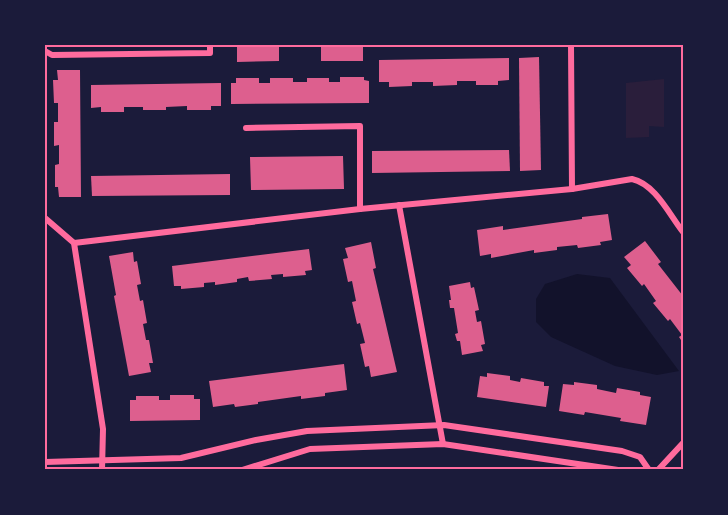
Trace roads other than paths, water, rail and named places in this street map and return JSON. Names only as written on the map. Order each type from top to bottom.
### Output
[{"type":"street","points":[[45,51],[52,55],[210,53],[210,45]]},
{"type":"street","points":[[572,45],[572,189]]},
{"type":"street","points":[[246,128],[360,126],[360,209]]},
{"type":"street","points":[[74,243],[360,209],[572,189],[632,179],[640,180],[649,187],[683,232]]},
{"type":"street","points":[[399,205],[443,444]]},
{"type":"street","points":[[45,218],[74,243],[103,429],[102,470]]},
{"type":"street","points":[[45,462],[192,457],[256,440],[307,430],[440,425],[622,451],[640,457],[649,470]]},
{"type":"street","points":[[658,470],[683,442]]},
{"type":"street","points":[[242,470],[310,449],[443,444],[618,470]]}]
